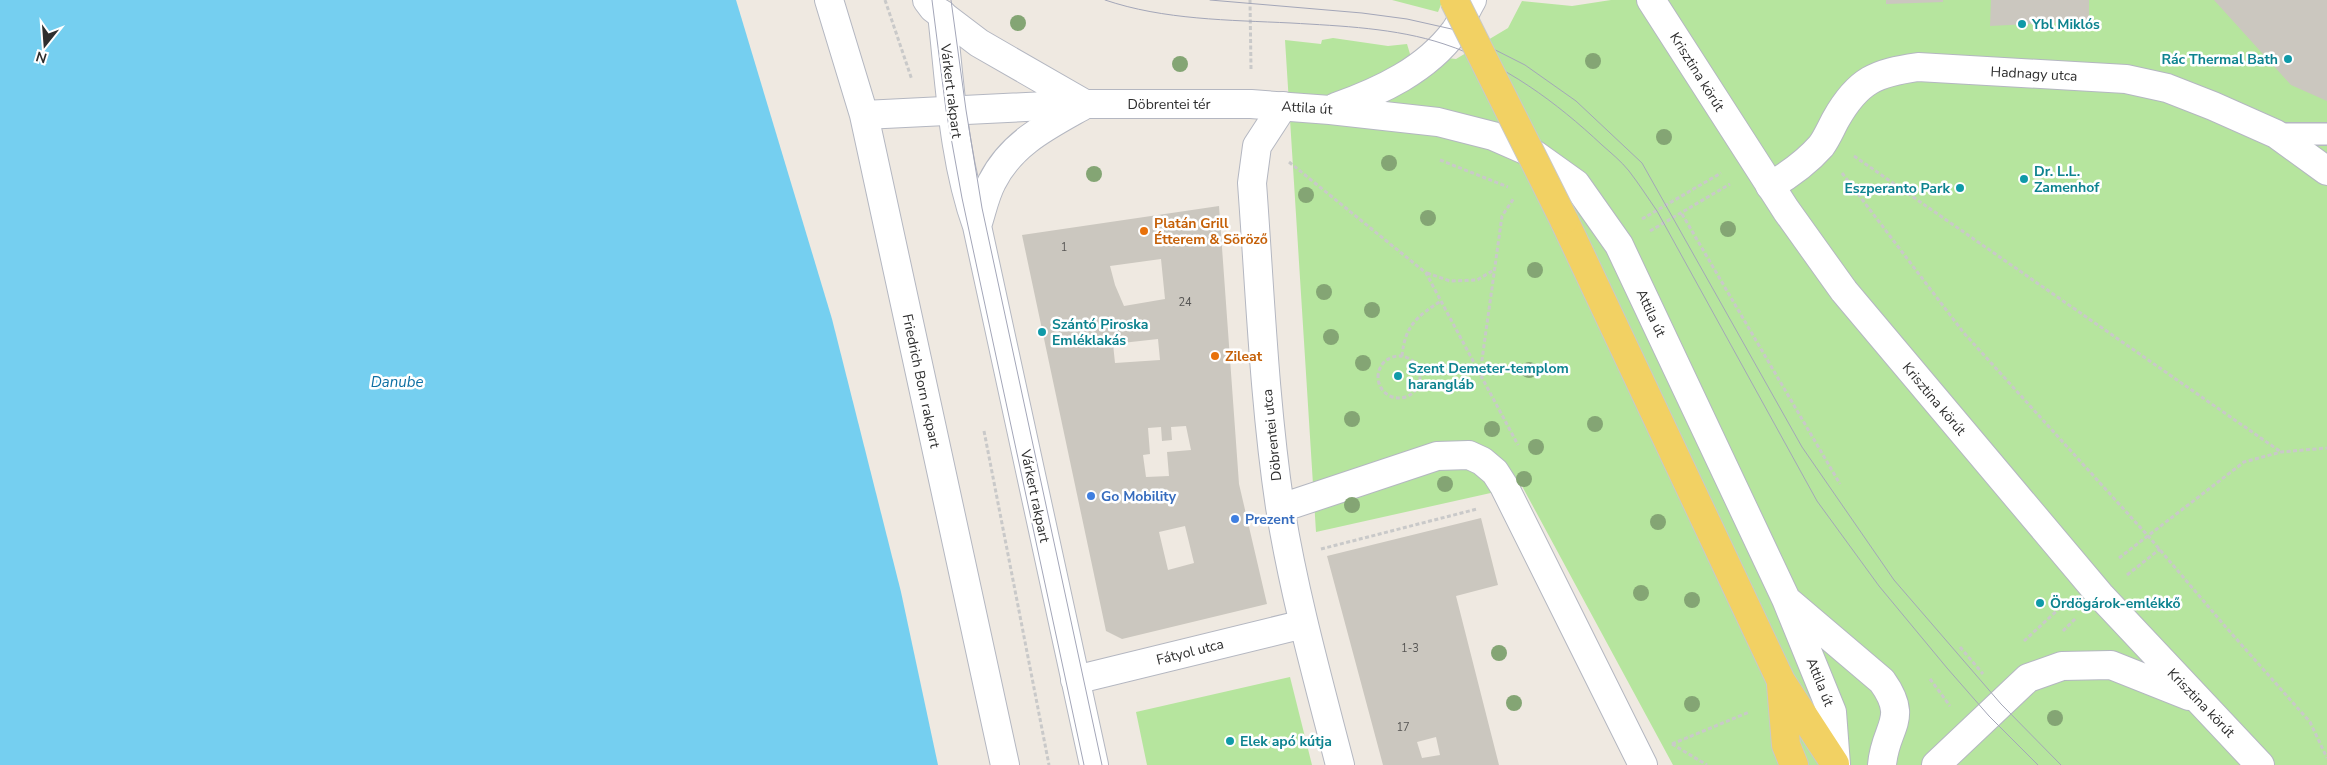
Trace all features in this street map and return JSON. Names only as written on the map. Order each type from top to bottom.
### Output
[{"type":"main road","points":[[1454,0],[1564,220],[1781,681],[1836,765]]},
{"type":"main road","points":[[1781,681],[1786,745],[1794,765]]},
{"type":"street","name":"Friedrich Born rakpart","points":[[829,0],[864,114],[1004,765]]},
{"type":"street","points":[[1330,110],[1375,93],[1413,71],[1456,30],[1472,0]]},
{"type":"street","name":"Krisztina körút","points":[[1651,0],[1748,153],[1844,291],[2100,595],[2260,765]]},
{"type":"street","points":[[934,7],[979,44],[1086,104]]},
{"type":"street","name":"Várkert rakpart","points":[[934,7],[967,199],[977,226],[1094,765]]},
{"type":"street","name":"Hadnagy utca","points":[[1770,186],[1798,170],[1824,141],[1848,98],[1868,81],[1888,71],[1918,67],[2126,79],[2167,88],[2276,134],[2327,170]]},
{"type":"street","name":"Döbrentei tér","points":[[864,114],[1086,104],[1251,104]]},
{"type":"street","points":[[977,226],[992,182],[1018,147],[1031,135],[1086,104]]},
{"type":"street","name":"Attila út","points":[[1251,104],[1330,110],[1438,122],[1493,136],[1534,154],[1576,184],[1619,245],[1786,600],[1832,712],[1836,765]]},
{"type":"street","name":"Döbrentei utca","points":[[1283,106],[1257,146],[1253,192],[1268,412],[1281,508],[1290,556],[1304,624],[1340,765]]},
{"type":"street","points":[[1281,508],[1437,456],[1469,455],[1482,460],[1495,472],[1504,486],[1643,765]]},
{"type":"street","points":[[1786,600],[1882,681],[1893,696],[1896,715],[1883,754],[1882,765]]},
{"type":"street","name":"Fátyol utca","points":[[1075,680],[1304,624]]},
{"type":"street","points":[[1936,765],[2028,678],[2062,666],[2111,665],[2195,698]]},
{"type":"lane","points":[[2276,134],[2327,134]]},
{"type":"path","points":[[885,0],[912,77]]},
{"type":"path","points":[[1250,0],[1251,73]]},
{"type":"path","points":[[1824,141],[2281,452]]},
{"type":"path","points":[[1824,141],[1891,240],[1963,332],[2149,537],[2310,722],[2327,758]]},
{"type":"path","points":[[1257,146],[1284,157],[1426,273],[1450,281],[1477,280],[1495,269]]},
{"type":"path","points":[[1641,220],[1723,172],[1748,153]]},
{"type":"path","points":[[1649,232],[1730,184]]},
{"type":"path","points":[[1480,374],[1502,216],[1518,192]]},
{"type":"path","points":[[1682,214],[1840,484]]},
{"type":"path","points":[[1426,273],[1520,448]]},
{"type":"path","points":[[1402,356],[1403,342],[1408,328],[1420,315],[1441,301]]},
{"type":"path","points":[[1402,356],[1412,361],[1419,371],[1419,383],[1412,393],[1402,398],[1390,396],[1381,389],[1378,377],[1380,366],[1390,358],[1402,356]]},
{"type":"path","points":[[983,424],[1049,765]]},
{"type":"path","points":[[2119,558],[2149,537],[2244,462],[2281,452],[2327,448]]},
{"type":"path","points":[[1290,556],[1480,509]]},
{"type":"path","points":[[1960,647],[1985,677]]},
{"type":"path","points":[[1930,679],[1951,707]]},
{"type":"path","points":[[1707,765],[1672,744],[1749,711],[1751,720]]},
{"type":"green space","points":[[1392,0],[1443,0],[1438,12]]},
{"type":"green space","points":[[1611,0],[2327,0],[2327,765],[1673,765],[1522,486],[1316,532],[1285,40],[1321,44],[1322,40],[1333,38],[1388,46],[1407,44],[1410,54],[1456,59],[1508,28],[1522,1],[1572,6]]},
{"type":"green space","points":[[1290,677],[1312,765],[1147,765],[1136,712]]},
{"type":"water","name":"Danube","points":[[0,0],[736,0],[832,319],[901,592],[938,765],[0,765]]},
{"type":"building","points":[[1886,0],[1943,0],[1943,2],[1886,4]]},
{"type":"building","points":[[1991,0],[2089,0],[2089,21],[1990,26]]},
{"type":"building","name":"Rác Thermal Bath","points":[[2214,0],[2327,0],[2327,101],[2291,85]]},
{"type":"building","points":[[1219,206],[1239,484],[1267,604],[1122,639],[1106,631],[1022,235]],"holes":[[[1161,259],[1165,299],[1124,306],[1115,285],[1110,266]],[[1158,339],[1160,360],[1115,363],[1113,344]],[[1186,426],[1191,450],[1167,452],[1169,476],[1146,477],[1143,455],[1150,454],[1148,428],[1161,427],[1162,441],[1172,440],[1171,427]],[[1185,526],[1194,563],[1168,570],[1159,532]]]},
{"type":"building","points":[[1481,518],[1498,585],[1456,596],[1499,765],[1383,765],[1327,556]],"holes":[[[1436,737],[1440,755],[1422,758],[1417,742]]]},
{"type":"tram line","points":[[932,0],[946,110],[962,198],[1084,765]]},
{"type":"tram line","points":[[951,0],[982,208],[1102,765]]},
{"type":"tram line","points":[[1105,0],[1150,12],[1197,18],[1349,27],[1388,31],[1426,39],[1466,52],[1509,73],[1548,99],[1585,129],[1623,164],[1657,211],[1817,501],[1879,586],[1947,668],[1989,716],[2038,765]]},
{"type":"tram line","points":[[1210,0],[1362,13],[1407,19],[1456,30],[1525,65],[1576,101],[1642,163],[1802,447],[1894,580],[2001,704],[2061,765]]},
{"type":"place","name":"Ybl Miklós","points":[[2022,24]]},
{"type":"place","name":"Rác Thermal Bath","points":[[2288,59]]},
{"type":"place","name":"Dr. L.L. Zamenhof","points":[[2024,179]]},
{"type":"place","name":"Eszperanto Park","points":[[1960,188]]},
{"type":"place","name":"Platán Grill Étterem & Söröző","points":[[1144,231]]},
{"type":"place","name":"Szántó Piroska Emléklakás","points":[[1042,332]]},
{"type":"place","name":"Zileat","points":[[1215,356]]},
{"type":"place","name":"Szent Demeter-templom harangláb","points":[[1398,376]]},
{"type":"place","name":"Go Mobility","points":[[1091,496]]},
{"type":"place","name":"Prezent","points":[[1235,519]]},
{"type":"place","name":"Ördögárok-emlékkő","points":[[2040,603]]},
{"type":"place","name":"Elek apó kútja","points":[[1230,741]]}]
